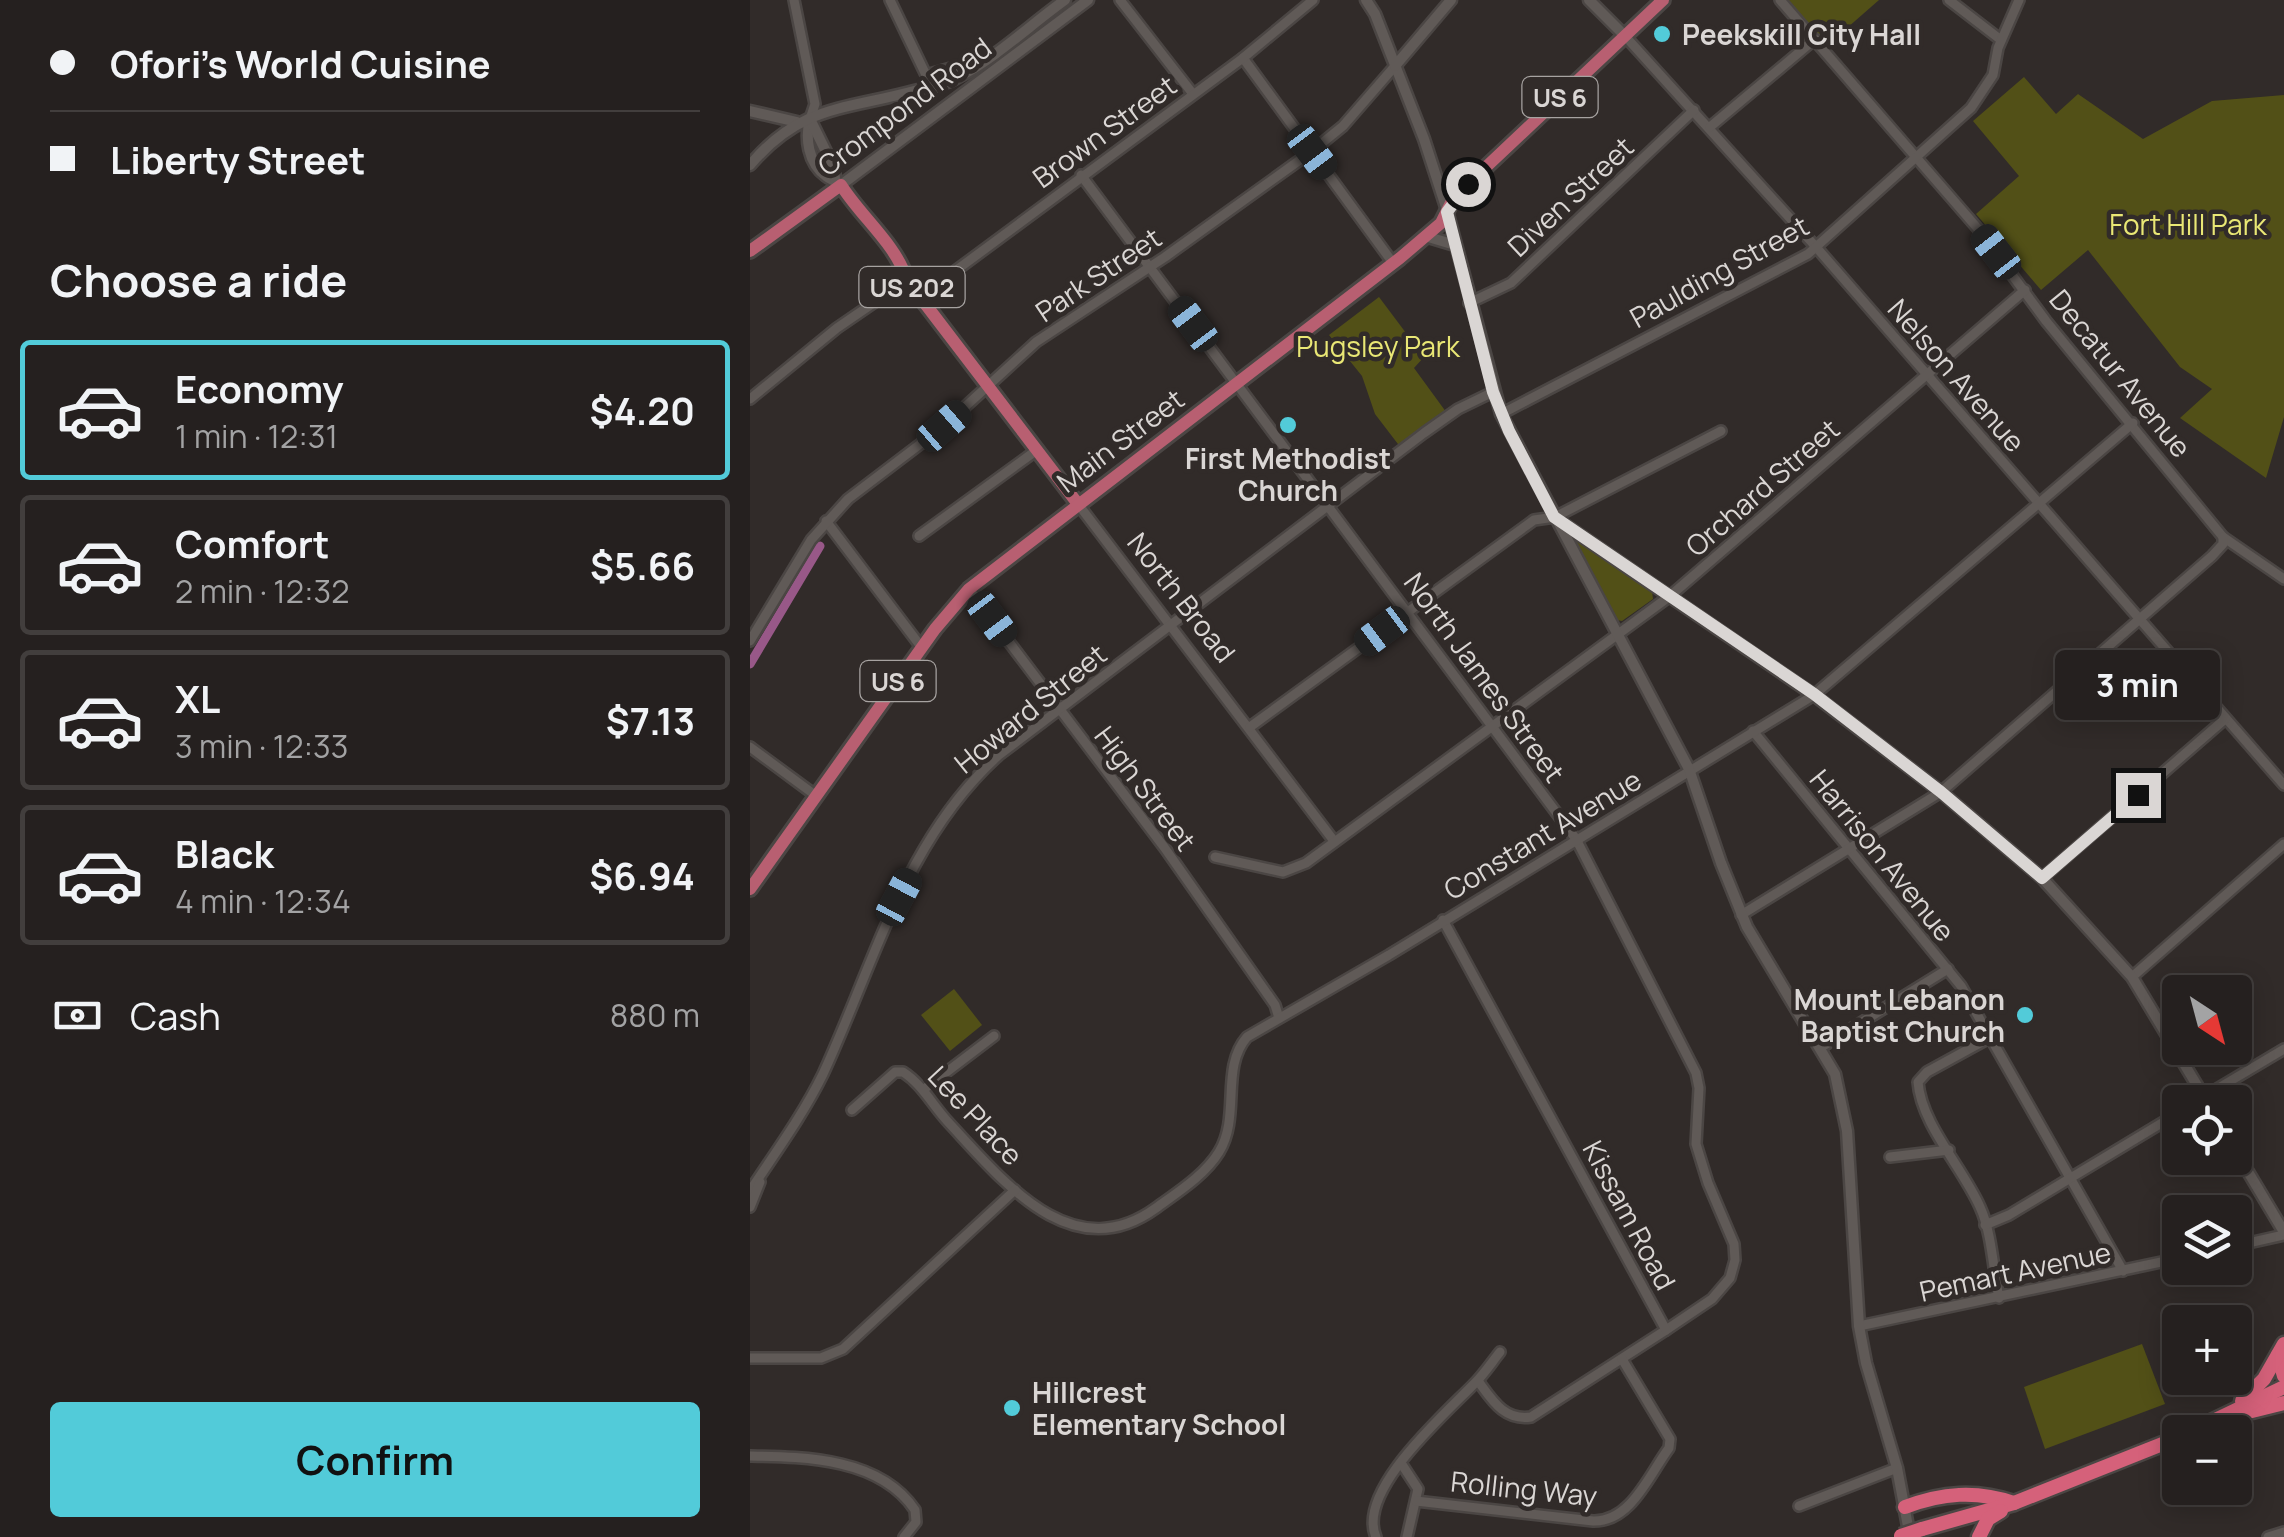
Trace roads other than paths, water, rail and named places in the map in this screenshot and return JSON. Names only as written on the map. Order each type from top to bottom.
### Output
[{"type":"highway","points":[[2281,1350],[2284,1376]]},
{"type":"highway","points":[[2238,1411],[2264,1380],[2281,1350]]},
{"type":"highway","points":[[2229,1415],[2284,1387]]},
{"type":"highway","points":[[2238,1411],[2251,1412],[2284,1403]]},
{"type":"highway","points":[[1907,1535],[2014,1503],[2162,1444]]},
{"type":"highway","points":[[1904,1507],[1959,1493],[1993,1496],[2014,1503]]},
{"type":"highway","points":[[1959,1493],[1972,1514]]},
{"type":"highway","points":[[1945,1522],[1970,1524],[1978,1537],[1988,1519],[2014,1503]]},
{"type":"main road","name":"Main Street","points":[[750,890],[922,648],[970,589],[1425,236],[1440,223],[1468,184],[1663,0]]},
{"type":"main road","name":"Crompond Road","points":[[750,251],[838,182]]},
{"type":"main road","name":"US 202","points":[[838,182],[988,386]]},
{"type":"main road","name":"North Broad","points":[[988,386],[1078,504]]},
{"type":"street","points":[[794,0],[815,104],[805,138],[824,174],[838,182]]},
{"type":"street","points":[[890,0],[926,75],[964,64],[972,68]]},
{"type":"street","points":[[750,165],[798,122],[833,109],[943,84],[972,68],[1065,0]]},
{"type":"street","name":"Crompond Road","points":[[838,182],[1088,0]]},
{"type":"street","points":[[1120,0],[1193,94]]},
{"type":"street","points":[[1366,0],[1376,14],[1396,66],[1447,212],[1501,414],[1689,769],[1741,915],[1834,1074],[1844,1106],[1859,1326],[1897,1468],[1907,1535]]},
{"type":"street","points":[[1396,66],[1451,0]]},
{"type":"street","name":"Nelson Avenue","points":[[1589,0],[1710,128],[2284,786]]},
{"type":"street","name":"Decatur Avenue","points":[[1780,0],[1979,230],[2224,537],[2284,578]]},
{"type":"street","points":[[1949,0],[2000,40]]},
{"type":"street","name":"Paulding Street","points":[[1501,414],[1816,248],[1971,108],[1987,86],[2000,40],[2019,0]]},
{"type":"street","name":"Brown Street","points":[[920,297],[1243,58],[1308,2]]},
{"type":"street","points":[[1710,128],[1815,39]]},
{"type":"street","points":[[1243,58],[1393,263]]},
{"type":"street","name":"Park Street","points":[[750,641],[826,522],[872,480],[944,426],[1036,342],[1312,152],[1343,126],[1396,66]]},
{"type":"street","name":"Diven Street","points":[[1469,303],[1511,283],[1694,110]]},
{"type":"street","points":[[750,111],[798,122]]},
{"type":"street","name":"North James Street","points":[[1081,175],[1576,840],[1696,1073],[1696,1144],[1734,1244],[1734,1270],[1724,1288],[1666,1330]]},
{"type":"street","points":[[1425,236],[1455,245]]},
{"type":"street","points":[[750,400],[836,328],[907,280]]},
{"type":"street","name":"Orchard Street","points":[[1215,857],[1283,872],[1306,863],[1670,596],[2024,290]]},
{"type":"street","name":"Howard Street","points":[[750,1191],[822,1075],[885,924],[954,802],[969,783],[999,755],[1458,409],[1493,392]]},
{"type":"street","name":"Constant Avenue","points":[[1015,1190],[1079,1229],[1111,1230],[1141,1219],[1188,1184],[1218,1155],[1232,1121],[1235,1051],[1250,1035],[1814,694],[2133,424]]},
{"type":"street","points":[[1250,727],[1534,520],[1554,517],[1721,431]]},
{"type":"street","points":[[920,536],[1037,450]]},
{"type":"street","name":"North Broad","points":[[1078,504],[1334,840]]},
{"type":"street","points":[[1554,517],[1814,694],[1941,792],[2042,878],[2132,976],[2193,1085]]},
{"type":"street","points":[[826,522],[922,648]]},
{"type":"street","points":[[1741,915],[1941,792],[2212,556],[2224,537]]},
{"type":"street","name":"High Street","points":[[970,589],[1164,847],[1275,1005],[1279,1018]]},
{"type":"street","points":[[2042,878],[2226,720]]},
{"type":"street","name":"Harrison Avenue","points":[[1753,731],[1948,970],[1991,1037],[2124,1271]]},
{"type":"street","points":[[750,747],[815,795]]},
{"type":"street","points":[[2132,976],[2284,844]]},
{"type":"street","name":"Kissam Road","points":[[1442,920],[1666,1330],[1531,1417],[1513,1417],[1505,1412],[1478,1381]]},
{"type":"street","points":[[1820,1048],[1948,970]]},
{"type":"street","points":[[922,1090],[994,1036]]},
{"type":"street","points":[[1991,1037],[1927,1072],[1918,1082],[1919,1093],[1982,1210],[1998,1298]]},
{"type":"street","points":[[2227,1085],[2284,1049]]},
{"type":"street","name":"Lee Place","points":[[852,1110],[895,1072],[903,1072],[1015,1190]]},
{"type":"street","points":[[1984,1225],[2009,1215],[2162,1123]]},
{"type":"street","points":[[1890,1157],[1949,1150]]},
{"type":"street","points":[[750,1207],[767,1165]]},
{"type":"street","points":[[2250,1175],[2284,1234],[2252,1242]]},
{"type":"street","points":[[750,1358],[821,1358],[843,1350],[1015,1190]]},
{"type":"street","name":"Pemart Avenue","points":[[1859,1326],[2162,1262]]},
{"type":"street","points":[[1376,1537],[1372,1526],[1374,1504],[1401,1463],[1500,1352]]},
{"type":"street","name":"Rolling Way","points":[[1416,1501],[1593,1520],[1615,1517],[1628,1507],[1669,1448],[1670,1439],[1622,1359]]},
{"type":"street","points":[[750,1456],[813,1459],[874,1476],[906,1498],[915,1510],[916,1522],[904,1537]]},
{"type":"street","points":[[1401,1463],[1415,1483],[1416,1501],[1406,1537]]},
{"type":"street","points":[[1799,1506],[1897,1468]]},
{"type":"street","points":[[2268,1537],[2284,1532]]},
{"type":"waterway","points":[[750,664],[820,546]]},
{"type":"place","name":"Peekskill City Hall","points":[[1662,34]]},
{"type":"place","name":"First Methodist Church","points":[[1288,425]]},
{"type":"place","name":"Mount Lebanon Baptist Church","points":[[2025,1015]]},
{"type":"place","name":"Hillcrest Elementary School","points":[[1012,1408]]},
{"type":"park label","name":"Fort Hill Park","points":[[2188,224]]},
{"type":"park label","name":"Pugsley Park","points":[[1378,346]]}]
